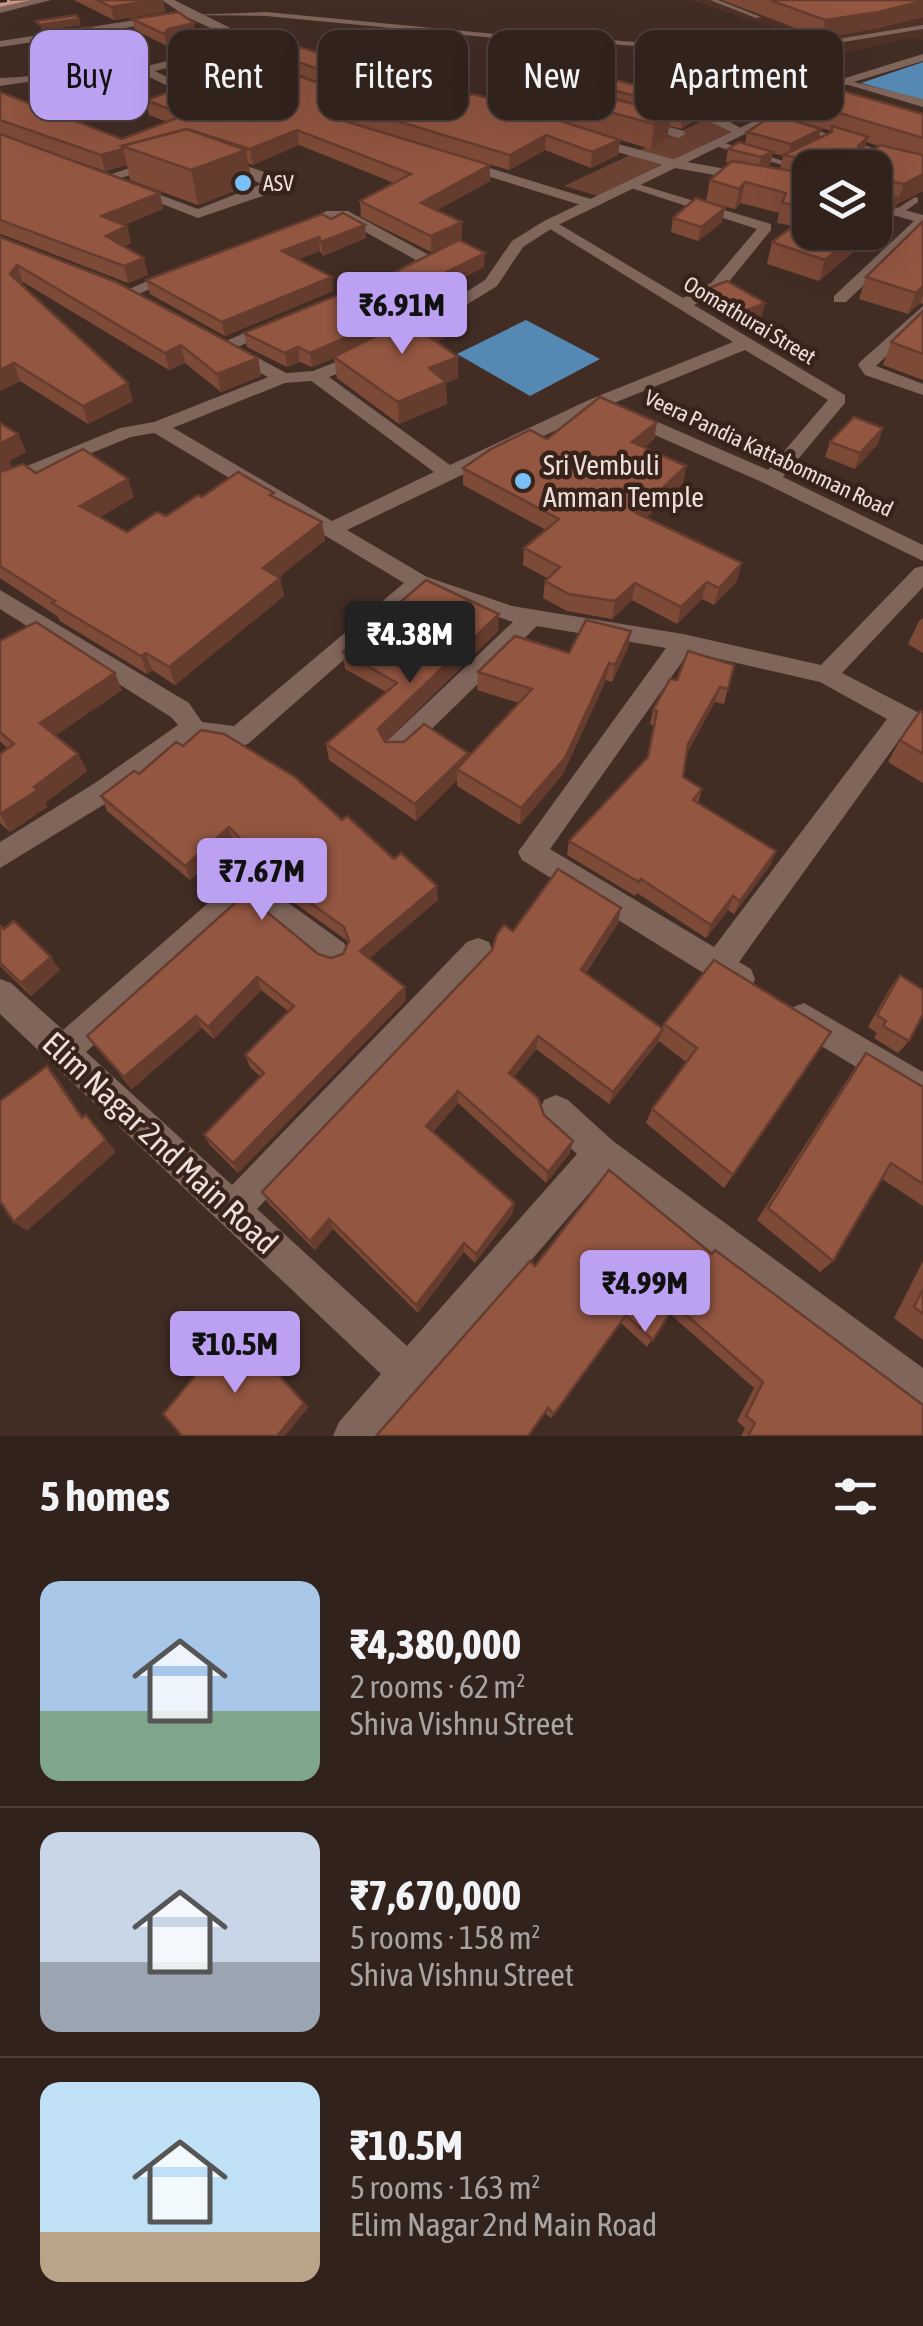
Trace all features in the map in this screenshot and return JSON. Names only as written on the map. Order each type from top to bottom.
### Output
[{"type":"main road","points":[[0,7],[27,0]]},
{"type":"street","points":[[0,7],[46,0]]},
{"type":"street","points":[[167,0],[221,30]]},
{"type":"street","points":[[91,30],[190,15]]},
{"type":"street","points":[[0,44],[30,39]]},
{"type":"street","points":[[843,82],[923,56]]},
{"type":"street","points":[[0,82],[30,78]]},
{"type":"street","points":[[846,81],[923,103]]},
{"type":"street","points":[[520,120],[536,125]]},
{"type":"street","points":[[628,120],[679,134]]},
{"type":"street","points":[[644,155],[701,120]]},
{"type":"street","points":[[716,120],[742,132]]},
{"type":"street","points":[[0,484],[127,432],[158,427],[282,378],[316,376],[396,339],[491,283],[517,244],[548,224],[767,120]]},
{"type":"street","points":[[795,120],[786,124],[923,170]]},
{"type":"street","points":[[572,135],[676,164],[792,184]]},
{"type":"street","points":[[847,145],[864,137]]},
{"type":"street","points":[[111,177],[182,155]]},
{"type":"street","points":[[87,172],[111,177],[203,212],[258,193],[270,184],[262,176],[204,155]]},
{"type":"street","points":[[450,160],[589,204]]},
{"type":"street","points":[[633,184],[766,227],[717,286],[682,305]]},
{"type":"street","points":[[840,299],[923,218],[892,209]]},
{"type":"street","points":[[271,235],[338,213],[424,258],[422,264],[383,282]]},
{"type":"street","name":"Oomathurai Street","points":[[548,224],[839,398],[771,479]]},
{"type":"street","points":[[110,286],[136,298],[199,264]]},
{"type":"street","points":[[923,311],[866,364],[872,371],[923,390]]},
{"type":"street","points":[[282,378],[216,342],[295,318]]},
{"type":"street","points":[[332,529],[595,403],[744,344]]},
{"type":"street","points":[[316,376],[448,472]]},
{"type":"street","name":"Veera Pandia Kattabomman Road","points":[[595,403],[771,479],[923,554]]},
{"type":"street","points":[[158,427],[420,582],[510,614],[683,642],[826,675],[914,721],[718,966]]},
{"type":"street","points":[[826,675],[923,573]]},
{"type":"street","points":[[0,856],[104,792],[191,729],[239,737],[420,582]]},
{"type":"street","points":[[0,598],[180,710],[189,719],[191,729]]},
{"type":"street","points":[[396,748],[533,618]]},
{"type":"street","points":[[14,643],[42,627]]},
{"type":"street","points":[[683,642],[532,852],[923,1091]]},
{"type":"street","points":[[62,1052],[248,886],[333,954]]},
{"type":"street","points":[[232,1210],[478,952]]},
{"type":"street","name":"Elim Nagar 2nd Main Road","points":[[0,994],[409,1374]]},
{"type":"street","points":[[556,1112],[601,1153],[923,1392]]},
{"type":"street","points":[[353,1436],[601,1153]]},
{"type":"lane","points":[[713,0],[758,18]]},
{"type":"lane","points":[[725,4],[746,0]]},
{"type":"lane","points":[[190,15],[266,14],[495,36],[568,36],[770,52],[923,28]]},
{"type":"lane","points":[[718,144],[789,164]]},
{"type":"lane","points":[[759,178],[792,162]]},
{"type":"lane","points":[[892,163],[923,170]]},
{"type":"lane","points":[[902,210],[914,200]]},
{"type":"shaded area","points":[[691,0],[923,0],[923,40],[911,38],[845,53],[843,30],[778,30]]},
{"type":"shaded area","points":[[705,120],[738,128],[598,196],[564,186]]},
{"type":"water","points":[[923,62],[923,100],[861,83]]},
{"type":"water","points":[[526,320],[600,359],[530,396],[457,354]]},
{"type":"building","points":[[97,0],[154,0],[111,7]]},
{"type":"building","points":[[770,0],[923,0],[923,1],[825,20]]},
{"type":"building","points":[[178,12],[194,23],[168,29],[164,34],[132,19]]},
{"type":"building","points":[[76,15],[79,19],[40,25],[36,21]]},
{"type":"building","points":[[298,48],[318,53],[318,69],[298,62]]},
{"type":"building","points":[[298,76],[318,83],[318,120],[341,120],[490,165],[421,203],[462,222],[431,236],[360,201],[411,174],[297,130],[250,149],[187,129],[101,155],[0,120],[0,92],[30,104],[30,120],[73,120],[122,139],[172,120],[298,120]]},
{"type":"building","points":[[615,80],[635,85],[635,96],[615,91]]},
{"type":"building","points":[[843,91],[923,114],[923,138],[843,114]]},
{"type":"building","points":[[168,92],[168,108],[148,101]]},
{"type":"building","points":[[472,94],[488,98],[488,120],[558,120],[620,140],[592,152],[546,135],[510,155],[394,120],[468,120],[468,96]]},
{"type":"building","points":[[615,99],[635,104],[635,119],[615,114]]},
{"type":"building","points":[[766,120],[791,120],[821,129],[791,144],[747,132]]},
{"type":"building","points":[[832,126],[868,137],[858,146],[860,150],[794,150],[832,132]]},
{"type":"building","points":[[187,129],[246,150],[191,170],[122,146]]},
{"type":"building","points":[[0,134],[160,193],[102,216],[127,226],[106,236],[144,258],[124,266],[0,220]]},
{"type":"building","points":[[739,142],[773,152],[761,157],[728,149]]},
{"type":"building","points":[[880,145],[923,155],[923,174],[904,184],[892,182],[892,150],[874,150]]},
{"type":"building","points":[[732,161],[792,171],[792,204],[782,203],[786,193],[745,182],[739,189],[710,180]]},
{"type":"building","points":[[696,198],[725,208],[701,227],[673,218]]},
{"type":"building","points":[[343,213],[365,225],[321,242],[319,237],[282,251],[332,277],[222,322],[146,280],[322,214],[331,219]]},
{"type":"building","points":[[923,221],[923,286],[916,293],[866,277]]},
{"type":"building","points":[[792,227],[792,249],[772,242]]},
{"type":"building","points":[[0,237],[116,282],[258,358],[217,374],[181,345],[165,353],[17,265],[10,274],[128,383],[83,406],[14,363],[0,370]]},
{"type":"building","points":[[459,240],[485,253],[405,293],[418,300],[350,336],[310,353],[298,347],[285,353],[244,333],[355,288],[359,290]]},
{"type":"building","points":[[796,250],[837,250],[825,260]]},
{"type":"building","points":[[727,281],[765,303],[742,312],[704,290]]},
{"type":"building","points":[[440,304],[455,311],[420,330],[458,357],[429,368],[446,382],[398,402],[334,357]]},
{"type":"building","points":[[923,311],[923,354],[891,342]]},
{"type":"building","points":[[600,397],[657,422],[632,442],[686,466],[636,513],[742,563],[719,588],[707,582],[681,607],[635,583],[615,601],[569,594],[545,581],[560,567],[524,548],[559,519],[463,468],[530,430],[547,439]]},
{"type":"building","points":[[854,417],[883,428],[860,453],[830,442]]},
{"type":"building","points":[[0,423],[18,434],[0,444]]},
{"type":"building","points":[[83,449],[128,479],[80,506],[127,532],[157,512],[166,516],[198,495],[202,497],[238,472],[274,493],[270,495],[322,522],[263,568],[280,578],[169,667],[146,653],[141,656],[52,603],[55,601],[0,566],[0,472],[23,464],[36,473]]},
{"type":"building","points":[[426,580],[499,614],[378,729],[385,742],[404,742],[424,724],[468,753],[415,804],[326,744],[397,683],[343,652]]},
{"type":"building","points":[[586,620],[631,631],[615,665],[609,663],[565,758],[521,808],[457,769],[532,689],[478,672],[515,636],[569,653]]},
{"type":"building","points":[[36,622],[115,673],[40,723],[78,754],[34,787],[38,790],[0,814],[0,754],[14,744],[0,732],[0,641]]},
{"type":"building","points":[[688,651],[734,665],[728,689],[720,687],[688,744],[683,777],[702,789],[693,800],[776,851],[740,901],[733,896],[711,925],[641,879],[639,882],[569,841],[648,757],[657,711],[653,710],[670,679],[677,680]]},
{"type":"building","points":[[920,711],[923,713],[923,754],[900,740]]},
{"type":"building","points":[[201,730],[224,734],[295,777],[342,820],[347,816],[394,859],[401,853],[437,886],[360,951],[405,987],[233,1163],[204,1135],[264,1073],[245,1055],[294,1006],[257,977],[208,1027],[196,1016],[124,1077],[87,1036],[245,894],[318,954],[331,958],[343,954],[349,941],[344,927],[263,869],[266,866],[229,827],[185,866],[101,796],[134,771],[139,774],[176,742],[183,746]]},
{"type":"building","points":[[558,869],[621,908],[581,970],[663,1029],[613,1092],[538,1036],[509,1073],[538,1098],[544,1115],[573,1141],[548,1172],[458,1091],[426,1126],[514,1203],[476,1254],[464,1243],[416,1305],[329,1219],[310,1241],[262,1192],[492,950],[504,925],[513,931]]},
{"type":"building","points":[[14,921],[51,957],[21,983],[0,963],[0,925],[4,929]]},
{"type":"building","points":[[714,960],[831,1032],[733,1175],[652,1109],[697,1048],[664,1024]]},
{"type":"building","points":[[900,975],[923,990],[923,1014],[909,1041],[883,1026],[886,1021],[877,1015]]},
{"type":"building","points":[[866,1053],[923,1087],[923,1184],[891,1163],[833,1261],[768,1208]]},
{"type":"building","points":[[47,1066],[82,1118],[86,1115],[106,1140],[14,1222],[0,1201],[0,1101]]},
{"type":"building","points":[[609,1170],[712,1254],[715,1250],[923,1405],[923,1436],[748,1436],[755,1423],[746,1416],[763,1382],[675,1305],[653,1340],[626,1315],[554,1414],[548,1408],[528,1436],[376,1436],[530,1261],[535,1266]]},
{"type":"building","points":[[923,1289],[923,1314],[914,1307]]},
{"type":"building","points":[[236,1327],[304,1403],[277,1436],[182,1436],[163,1414]]},
{"type":"railway","points":[[0,1],[7,0]]},
{"type":"place","name":"ASV","points":[[243,183]]},
{"type":"place","name":"Sri Vembuli Amman Temple","points":[[523,481]]}]
